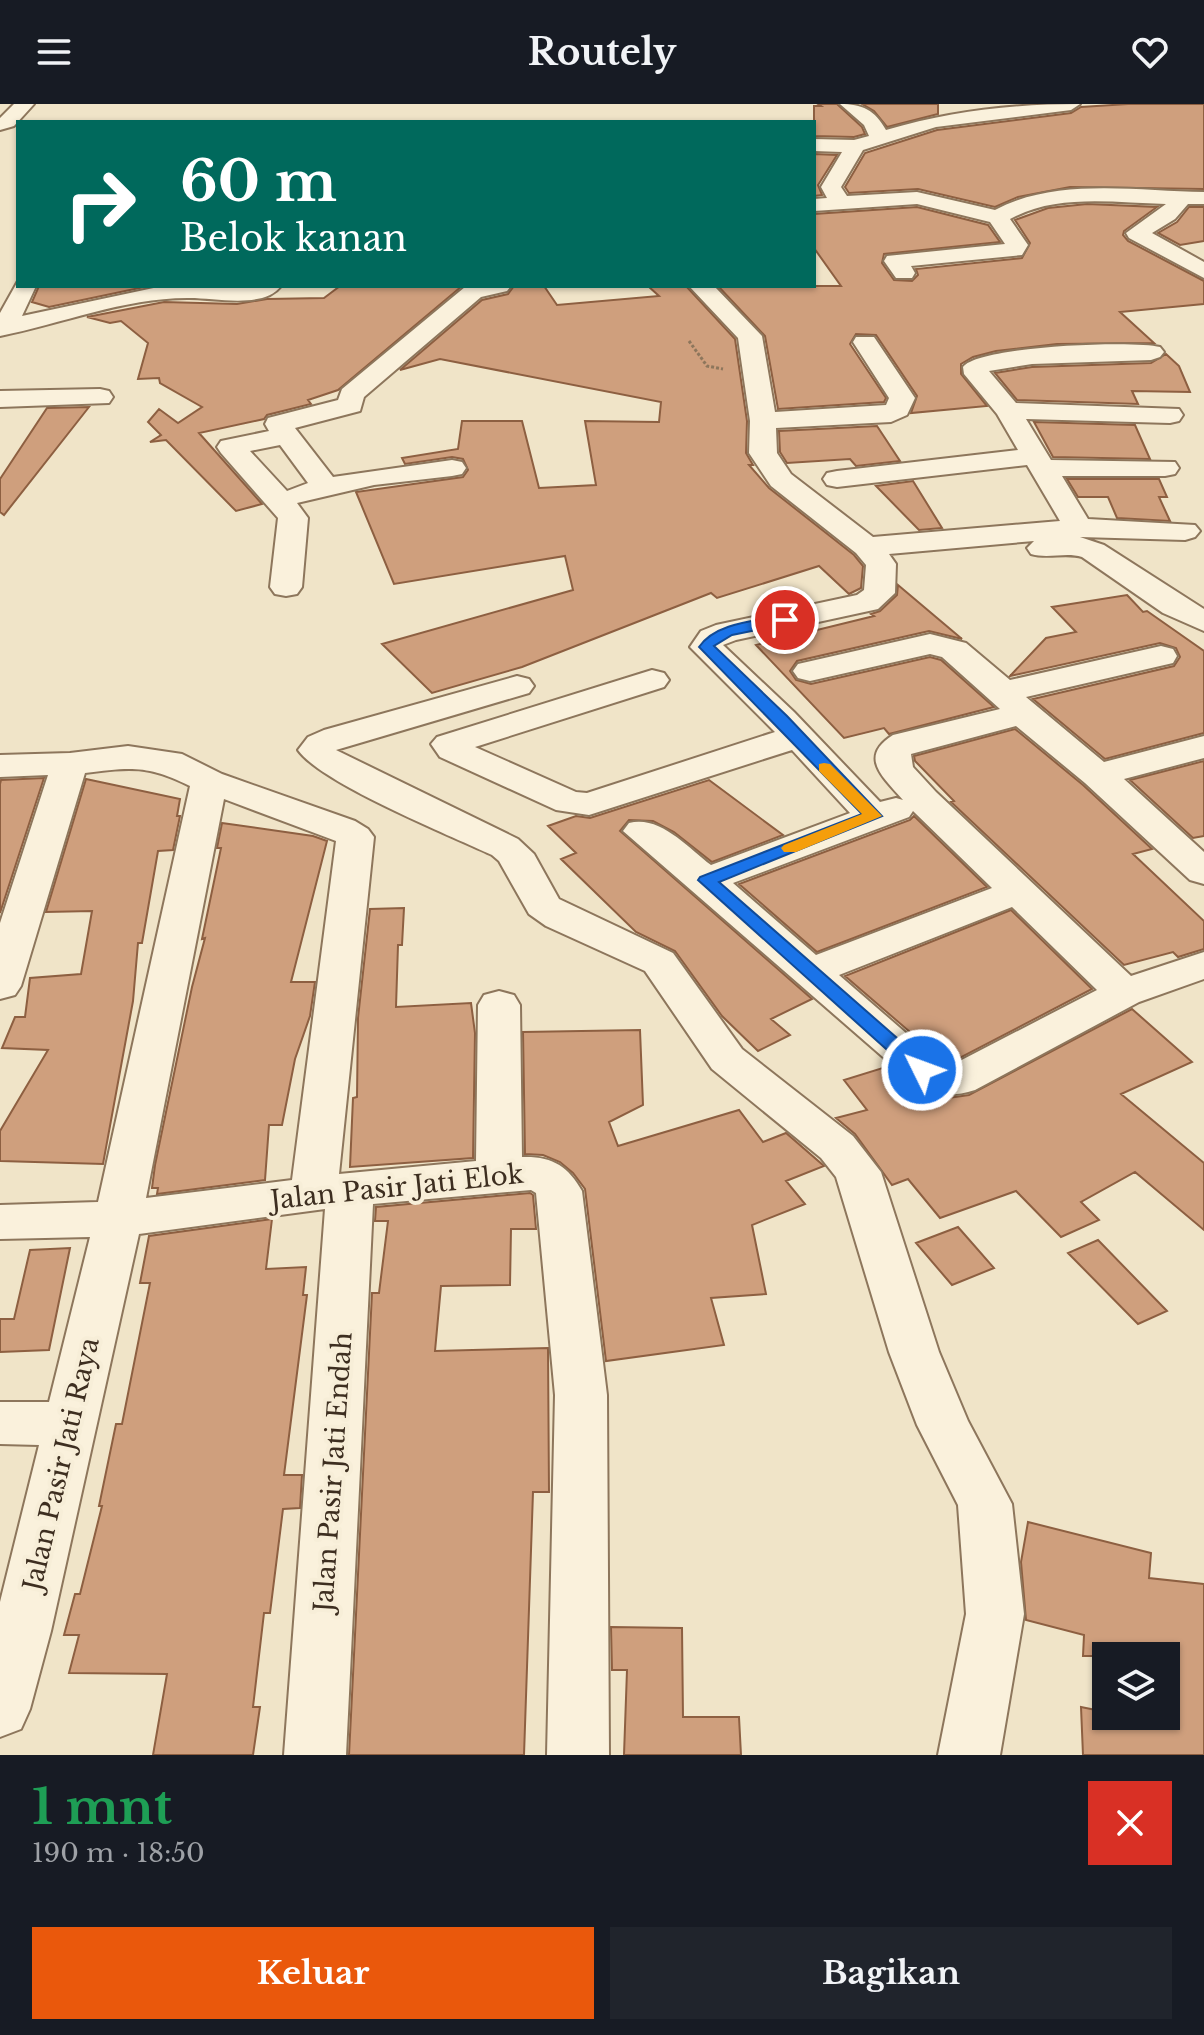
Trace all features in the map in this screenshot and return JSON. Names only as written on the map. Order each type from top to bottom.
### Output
[{"type":"street","points":[[0,124],[7,122],[25,104]]},
{"type":"street","points":[[849,104],[872,122],[880,138]]},
{"type":"street","points":[[816,145],[855,146],[967,116],[1071,104]]},
{"type":"street","points":[[840,203],[831,187],[855,146]]},
{"type":"street","points":[[998,217],[1020,205],[1062,196],[1204,198]]},
{"type":"street","points":[[1180,197],[1178,204],[1165,218],[1137,233],[1204,271]]},
{"type":"street","points":[[816,205],[917,198],[998,217],[1017,245],[1014,250],[895,261],[904,273]]},
{"type":"street","points":[[2,328],[23,288]]},
{"type":"street","points":[[2,328],[175,292],[237,296],[257,293],[266,288]]},
{"type":"street","points":[[319,478],[278,424],[351,405],[351,395],[473,292],[490,288]]},
{"type":"street","points":[[703,288],[750,336],[763,421],[763,453],[781,480],[874,556],[922,565],[1076,545],[1093,551],[1174,606],[1204,621]]},
{"type":"street","points":[[763,421],[891,414],[898,409],[902,398],[865,342]]},
{"type":"street","points":[[1079,528],[1008,411],[977,374],[976,367],[1010,359],[1151,352]]},
{"type":"street","points":[[0,399],[100,397]]},
{"type":"street","points":[[1008,411],[1170,415]]},
{"type":"street","points":[[286,587],[293,518],[231,447],[287,435]]},
{"type":"street","points":[[395,475],[431,445]]},
{"type":"street","points":[[837,479],[1040,462],[1165,468]]},
{"type":"street","points":[[281,501],[319,478],[395,475],[452,468]]},
{"type":"street","points":[[874,556],[1079,528],[1185,531]]},
{"type":"street","points":[[873,816],[706,647],[712,638],[727,632],[867,602],[879,593],[874,556]]},
{"type":"street","points":[[810,671],[930,644],[954,650],[1201,866]]},
{"type":"street","points":[[1124,993],[923,800],[895,769],[893,750],[905,742],[1013,703],[1161,656]]},
{"type":"street","points":[[652,680],[449,744],[452,750],[569,802],[589,804],[797,737]]},
{"type":"street","points":[[517,686],[336,737],[320,744],[316,750],[325,759],[350,773],[505,847],[515,854],[543,906],[560,917],[659,962],[727,1059],[837,1147],[858,1172],[914,1352],[943,1425],[985,1504],[995,1614],[969,1755]]},
{"type":"street","points":[[1098,775],[1204,747]]},
{"type":"street","points":[[0,766],[70,764],[128,757],[169,762],[209,782]]},
{"type":"street","points":[[0,986],[70,764]]},
{"type":"street","name":"Jalan Pasir Jati Endah","points":[[209,782],[342,829],[355,837],[335,1004],[329,1096],[331,1192],[315,1755]]},
{"type":"street","name":"Jalan Pasir Jati Raya","points":[[0,1709],[11,1633],[69,1424],[118,1219],[209,782]]},
{"type":"street","points":[[706,880],[923,800]]},
{"type":"street","points":[[642,831],[706,880],[937,1080],[959,1080],[1124,993],[1204,965]]},
{"type":"street","points":[[812,971],[1019,891]]},
{"type":"street","points":[[499,1005],[499,1175]]},
{"type":"street","name":"Jalan Pasir Jati Elok","points":[[0,1222],[118,1219],[499,1175],[539,1173],[553,1182],[559,1191],[581,1395],[578,1755]]},
{"type":"street","points":[[0,1423],[69,1424]]},
{"type":"building","points":[[818,104],[837,104],[862,127],[865,134],[854,137],[816,136],[814,106],[821,106]]},
{"type":"building","points":[[862,104],[938,104],[938,114],[887,127],[874,111]]},
{"type":"building","points":[[1204,104],[1204,189],[1070,187],[1018,197],[995,207],[918,189],[849,193],[845,187],[865,153],[937,130],[1071,113],[1081,107]]},
{"type":"building","points":[[816,154],[837,155],[818,185],[822,195],[816,196]]},
{"type":"building","points":[[1087,204],[1157,207],[1124,231],[1123,235],[1128,241],[1204,281],[1204,304],[1120,312],[1154,343],[1057,344],[996,351],[973,357],[961,364],[961,374],[987,406],[911,413],[917,396],[876,335],[856,334],[850,344],[886,398],[884,402],[778,409],[765,336],[720,288],[841,286],[816,251],[816,214],[917,207],[988,225],[1000,242],[884,254],[882,263],[894,280],[912,281],[918,275],[916,269],[1022,258],[1030,243],[1015,220],[1048,208]]},
{"type":"building","points":[[1189,207],[1204,207],[1204,241],[1180,245],[1158,233],[1177,222]]},
{"type":"building","points":[[38,288],[139,288],[49,307],[32,302]]},
{"type":"building","points":[[337,288],[460,288],[338,390],[308,400],[311,404],[267,415],[264,419],[199,433],[262,504],[236,511],[166,440],[150,442],[161,435],[148,422],[159,409],[178,423],[202,407],[160,383],[159,378],[138,379],[148,343],[121,321],[110,323],[87,317],[164,302],[237,304],[267,299],[324,298]]},
{"type":"building","points":[[512,288],[545,288],[557,305],[659,296],[650,288],[688,288],[735,339],[747,421],[746,453],[753,465],[749,465],[769,488],[854,555],[863,566],[861,588],[849,594],[819,566],[717,598],[711,593],[522,667],[432,693],[382,644],[573,590],[565,556],[394,584],[356,492],[463,477],[468,470],[463,459],[452,457],[405,464],[402,458],[458,449],[462,421],[522,421],[539,488],[596,485],[585,421],[659,422],[661,402],[440,359],[400,370],[482,300],[508,294]]},
{"type":"building","points":[[1166,354],[1179,366],[1190,392],[1132,391],[1138,404],[1017,400],[995,373],[1032,367],[1151,363]]},
{"type":"building","points":[[89,407],[4,515],[0,512],[0,479],[47,408]]},
{"type":"building","points":[[1034,422],[1135,425],[1150,459],[1053,457]]},
{"type":"building","points":[[877,426],[900,461],[856,466],[850,459],[787,463],[780,452],[779,431]]},
{"type":"building","points":[[1067,479],[1159,479],[1167,497],[1159,497],[1170,521],[1117,518],[1108,497],[1078,497]]},
{"type":"building","points":[[913,481],[942,528],[919,530],[876,486]]},
{"type":"building","points":[[898,585],[962,639],[929,631],[797,661],[790,671],[796,680],[811,684],[930,657],[941,660],[994,707],[889,734],[884,728],[844,738],[756,645],[874,616],[871,614],[880,611],[897,595]]},
{"type":"building","points":[[1127,595],[1143,612],[1147,611],[1204,651],[1204,733],[1105,759],[1033,699],[1174,666],[1180,657],[1176,648],[1160,643],[1010,676],[1046,638],[1076,632],[1052,607]]},
{"type":"building","points":[[1015,729],[1083,785],[1152,849],[1133,854],[1204,921],[1204,949],[1178,957],[1173,952],[1124,965],[951,802],[954,801],[915,761],[914,756]]},
{"type":"building","points":[[1204,761],[1204,836],[1193,838],[1130,780]]},
{"type":"building","points":[[44,778],[0,913],[1,780]]},
{"type":"building","points":[[86,779],[180,799],[173,850],[158,851],[142,943],[138,943],[133,1001],[103,1164],[0,1161],[0,1131],[48,1050],[2,1048],[15,1017],[25,1017],[30,978],[81,974],[92,911],[46,912]]},
{"type":"building","points":[[709,780],[783,835],[712,862],[674,832],[653,821],[629,820],[620,831],[812,999],[771,1019],[790,1035],[758,1051],[722,1016],[675,951],[636,932],[561,859],[576,853],[548,826],[576,816],[590,818]]},
{"type":"building","points":[[914,816],[987,887],[817,952],[739,884],[910,820]]},
{"type":"building","points":[[222,823],[313,836],[327,841],[291,982],[315,982],[310,1016],[295,1059],[282,1125],[269,1125],[265,1180],[157,1194],[158,1188],[152,1188],[155,1165],[205,938],[202,939],[221,848],[217,848]]},
{"type":"building","points":[[404,908],[402,945],[398,945],[396,1007],[471,1003],[475,1033],[473,1158],[350,1167],[353,1098],[357,1097],[358,1018],[370,909]]},
{"type":"building","points":[[1011,910],[1092,989],[952,1062],[939,1057],[845,976]]},
{"type":"building","points":[[1132,1009],[1192,1062],[1121,1094],[1204,1163],[1204,1230],[1135,1172],[1081,1202],[1099,1220],[1061,1237],[1016,1191],[940,1218],[908,1179],[892,1185],[855,1134],[836,1118],[867,1110],[844,1080],[889,1066],[920,1093],[948,1098],[969,1095]]},
{"type":"building","points":[[640,1030],[643,1105],[609,1122],[618,1146],[739,1110],[763,1142],[786,1133],[824,1166],[786,1181],[805,1204],[752,1225],[766,1294],[711,1298],[724,1345],[606,1361],[585,1189],[560,1162],[543,1155],[525,1154],[523,1032]]},
{"type":"building","points":[[533,1195],[536,1229],[511,1229],[510,1285],[441,1286],[435,1351],[548,1348],[549,1492],[533,1492],[524,1755],[349,1755],[372,1293],[379,1293],[388,1221],[375,1221],[376,1207]]},
{"type":"building","points":[[272,1219],[266,1269],[306,1267],[303,1295],[307,1295],[284,1475],[302,1475],[300,1508],[283,1509],[270,1613],[264,1613],[253,1707],[260,1707],[253,1755],[153,1755],[167,1674],[69,1673],[79,1635],[64,1635],[75,1594],[80,1594],[102,1506],[99,1506],[116,1424],[122,1424],[150,1283],[140,1283],[149,1236]]},
{"type":"building","points":[[958,1227],[994,1268],[952,1285],[916,1243]]},
{"type":"building","points":[[1098,1240],[1167,1311],[1138,1324],[1068,1253]]},
{"type":"building","points":[[70,1248],[49,1350],[0,1352],[0,1319],[14,1319],[30,1250]]},
{"type":"building","points":[[1028,1522],[1151,1553],[1149,1578],[1204,1584],[1204,1755],[1083,1755],[1081,1707],[1092,1709],[1092,1730],[1180,1730],[1180,1642],[1092,1642],[1092,1656],[1083,1656],[1084,1635],[1026,1620],[1021,1562]]},
{"type":"building","points":[[611,1627],[682,1628],[683,1717],[739,1717],[741,1755],[624,1755],[627,1670],[612,1670]]},
{"type":"slow traffic","points":[[790,848],[873,816],[824,768]]},
{"type":"route","points":[[785,620],[727,632],[712,638],[706,647],[782,719],[873,816],[706,880],[922,1070]]}]
